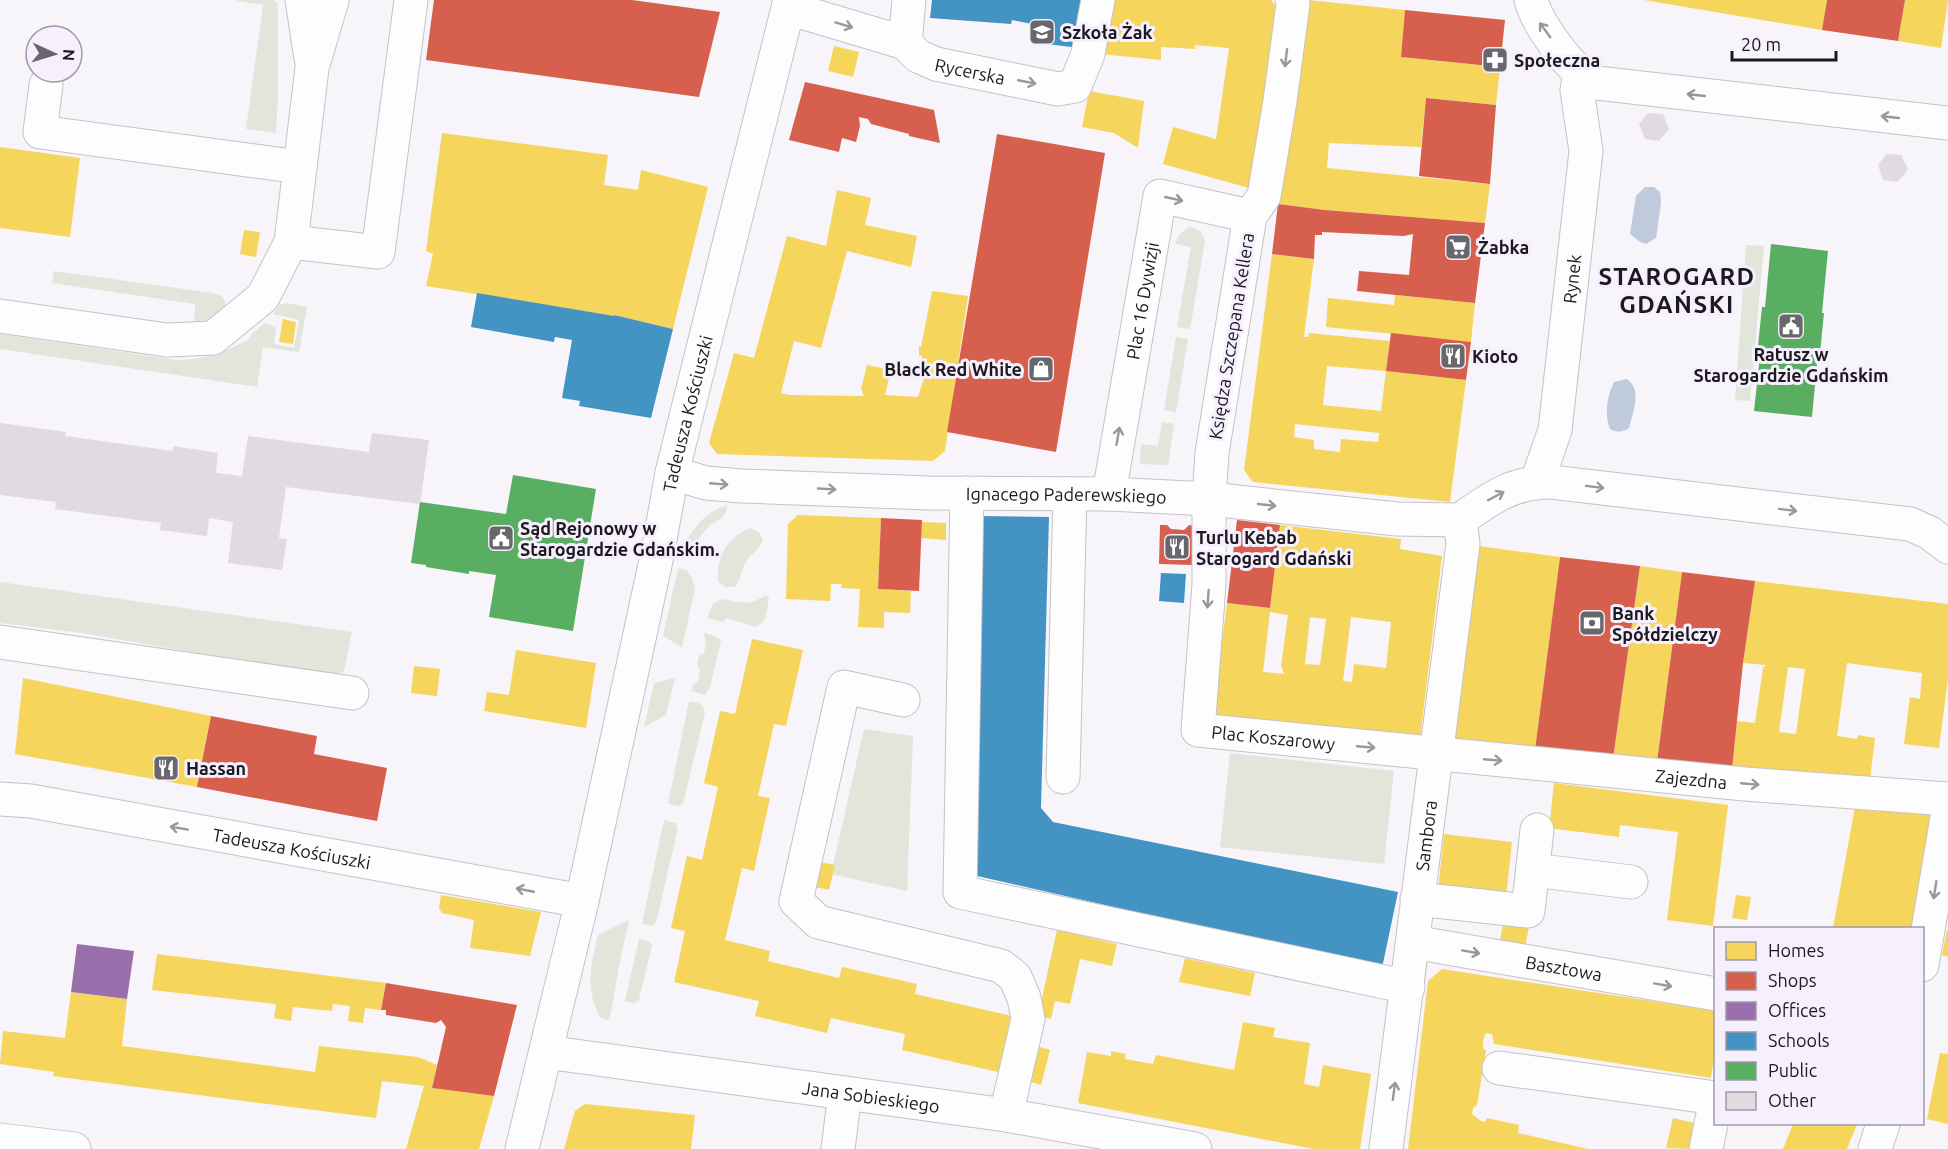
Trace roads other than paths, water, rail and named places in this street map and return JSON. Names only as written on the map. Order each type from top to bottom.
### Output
[{"type":"street","points":[[302,0],[312,68]]},
{"type":"street","points":[[0,316],[167,340],[213,338],[263,297],[291,242],[312,68],[332,0]]},
{"type":"street","points":[[291,242],[378,252],[411,0]]},
{"type":"street","points":[[905,43],[909,0]]},
{"type":"street","name":"Rycerska","points":[[789,4],[905,43],[918,56],[936,64],[1058,88],[1075,86],[1088,54],[1098,0]]},
{"type":"street","name":"Księdza Szczepana Kellera","points":[[1209,499],[1212,453],[1250,216],[1264,196],[1280,101],[1292,0]]},
{"type":"street","points":[[1524,0],[1573,64],[1598,83],[1948,123]]},
{"type":"street","name":"Tadeusza Kościuszki","points":[[522,1149],[582,901],[655,563],[672,473],[789,4]]},
{"type":"street","name":"Rynek","points":[[1537,482],[1555,430],[1586,151],[1573,64]]},
{"type":"street","points":[[46,85],[40,132],[300,167]]},
{"type":"street","name":"Plac 16 Dywizji","points":[[1109,494],[1160,196],[1250,216]]},
{"type":"street","name":"Ignacego Paderewskiego","points":[[672,473],[706,483],[742,486],[929,493],[1109,494],[1209,499],[1397,519],[1460,520]]},
{"type":"street","points":[[1460,520],[1498,493],[1537,482],[1551,482],[1910,524],[1930,533],[1948,547]]},
{"type":"street","points":[[967,493],[960,892],[1408,987]]},
{"type":"street","points":[[1063,777],[1070,494]]},
{"type":"street","name":"Plac Koszarowy","points":[[1209,499],[1209,585],[1198,730],[1435,754]]},
{"type":"street","name":"Sambora","points":[[1386,1149],[1463,544],[1460,520]]},
{"type":"street","points":[[0,642],[352,693]]},
{"type":"street","points":[[903,700],[844,687],[796,901],[818,922],[1000,966],[1015,977],[1024,998],[1028,1020],[1006,1115]]},
{"type":"street","name":"Zajezdna","points":[[1435,754],[1745,784],[1948,799]]},
{"type":"street","name":"Tadeusza Kościuszki","points":[[0,799],[31,801],[582,901]]},
{"type":"street","points":[[1924,958],[1948,812]]},
{"type":"street","points":[[1417,899],[1528,911],[1537,830]]},
{"type":"street","points":[[1533,870],[1631,882]]},
{"type":"street","name":"Basztowa","points":[[1413,942],[1714,994]]},
{"type":"street","name":"Jana Sobieskiego","points":[[546,1052],[1006,1115],[1076,1138],[1195,1149]]},
{"type":"street","points":[[1499,1068],[1714,1098]]},
{"type":"street","points":[[837,1149],[845,1093]]},
{"type":"street","points":[[1706,1149],[1714,1108]]},
{"type":"street","points":[[1875,1149],[1883,1125]]},
{"type":"street","points":[[0,1140],[74,1149]]},
{"type":"water","points":[[1645,187],[1654,187],[1660,192],[1661,203],[1656,238],[1646,244],[1630,234],[1636,196]]},
{"type":"water","points":[[1626,379],[1634,388],[1634,408],[1629,428],[1616,431],[1610,429],[1608,424],[1608,399],[1614,382]]},
{"type":"place","name":"Szkoła Żak","points":[[1042,32]]},
{"type":"place","name":"Społeczna","points":[[1495,60]]},
{"type":"place","name":"Żabka","points":[[1458,247]]},
{"type":"place","name":"Ratusz w Starogardzie Gdańskim","points":[[1791,326]]},
{"type":"place","name":"Kioto","points":[[1453,356]]},
{"type":"place","name":"Black Red White","points":[[1041,369]]},
{"type":"place","name":"Sąd Rejonowy w Starogardzie Gdańskim.","points":[[501,538]]},
{"type":"place","name":"Turlu Kebab Starogard Gdański","points":[[1177,547]]},
{"type":"place","name":"Bank Spółdzielczy","points":[[1592,623]]},
{"type":"place","name":"Hassan","points":[[166,768]]},
{"type":"district","name":"STAROGARD GDAŃSKI","points":[[1677,290]]}]
